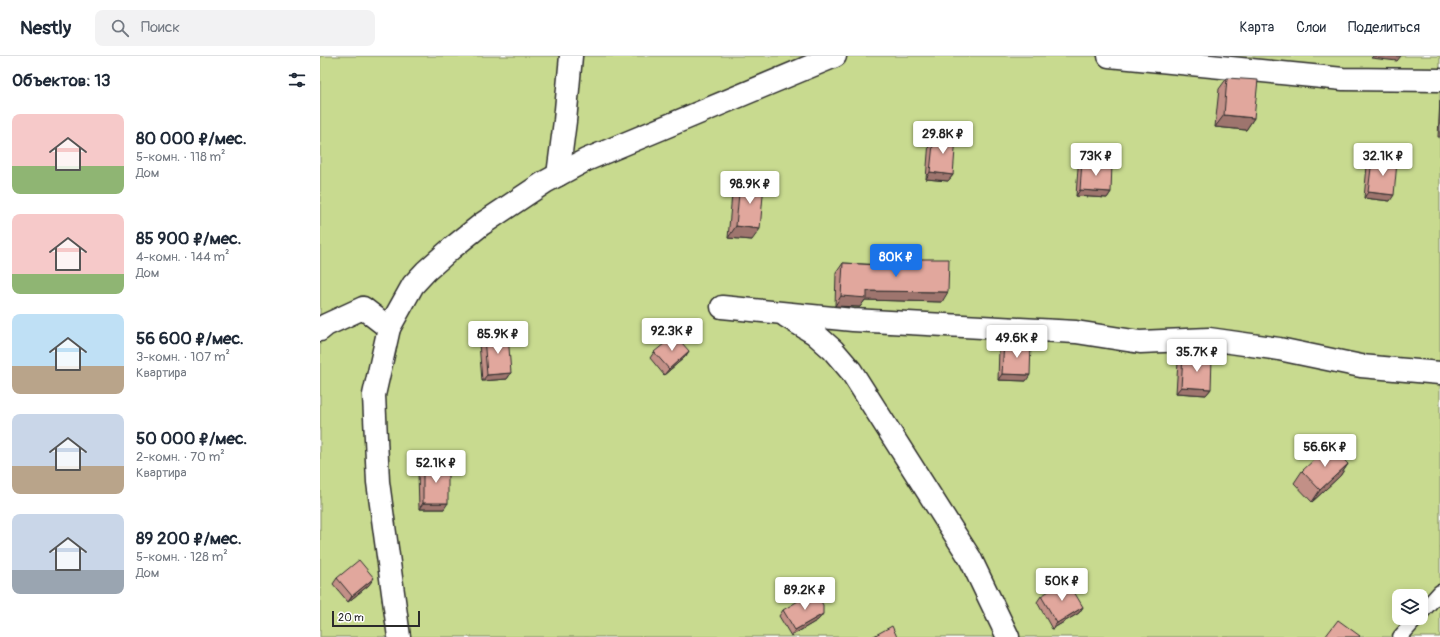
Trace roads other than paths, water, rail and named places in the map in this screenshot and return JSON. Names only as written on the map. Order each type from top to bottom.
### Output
[{"type":"street","points":[[558,176],[566,121],[571,56]]},
{"type":"street","points":[[399,637],[378,482],[374,395],[389,328],[413,285],[482,224],[545,182],[586,160],[835,56]]},
{"type":"street","points":[[1109,56],[1343,80],[1440,80]]},
{"type":"street","points":[[722,307],[853,320],[1076,332],[1140,342],[1209,338],[1279,349],[1361,366],[1440,373]]},
{"type":"street","points":[[320,330],[326,325],[363,308],[389,328]]},
{"type":"street","points":[[779,313],[814,332],[834,350],[851,371],[970,558],[1008,637]]},
{"type":"lane","points":[[1428,605],[1440,592]]},
{"type":"lane","points":[[1400,637],[1411,625]]}]
